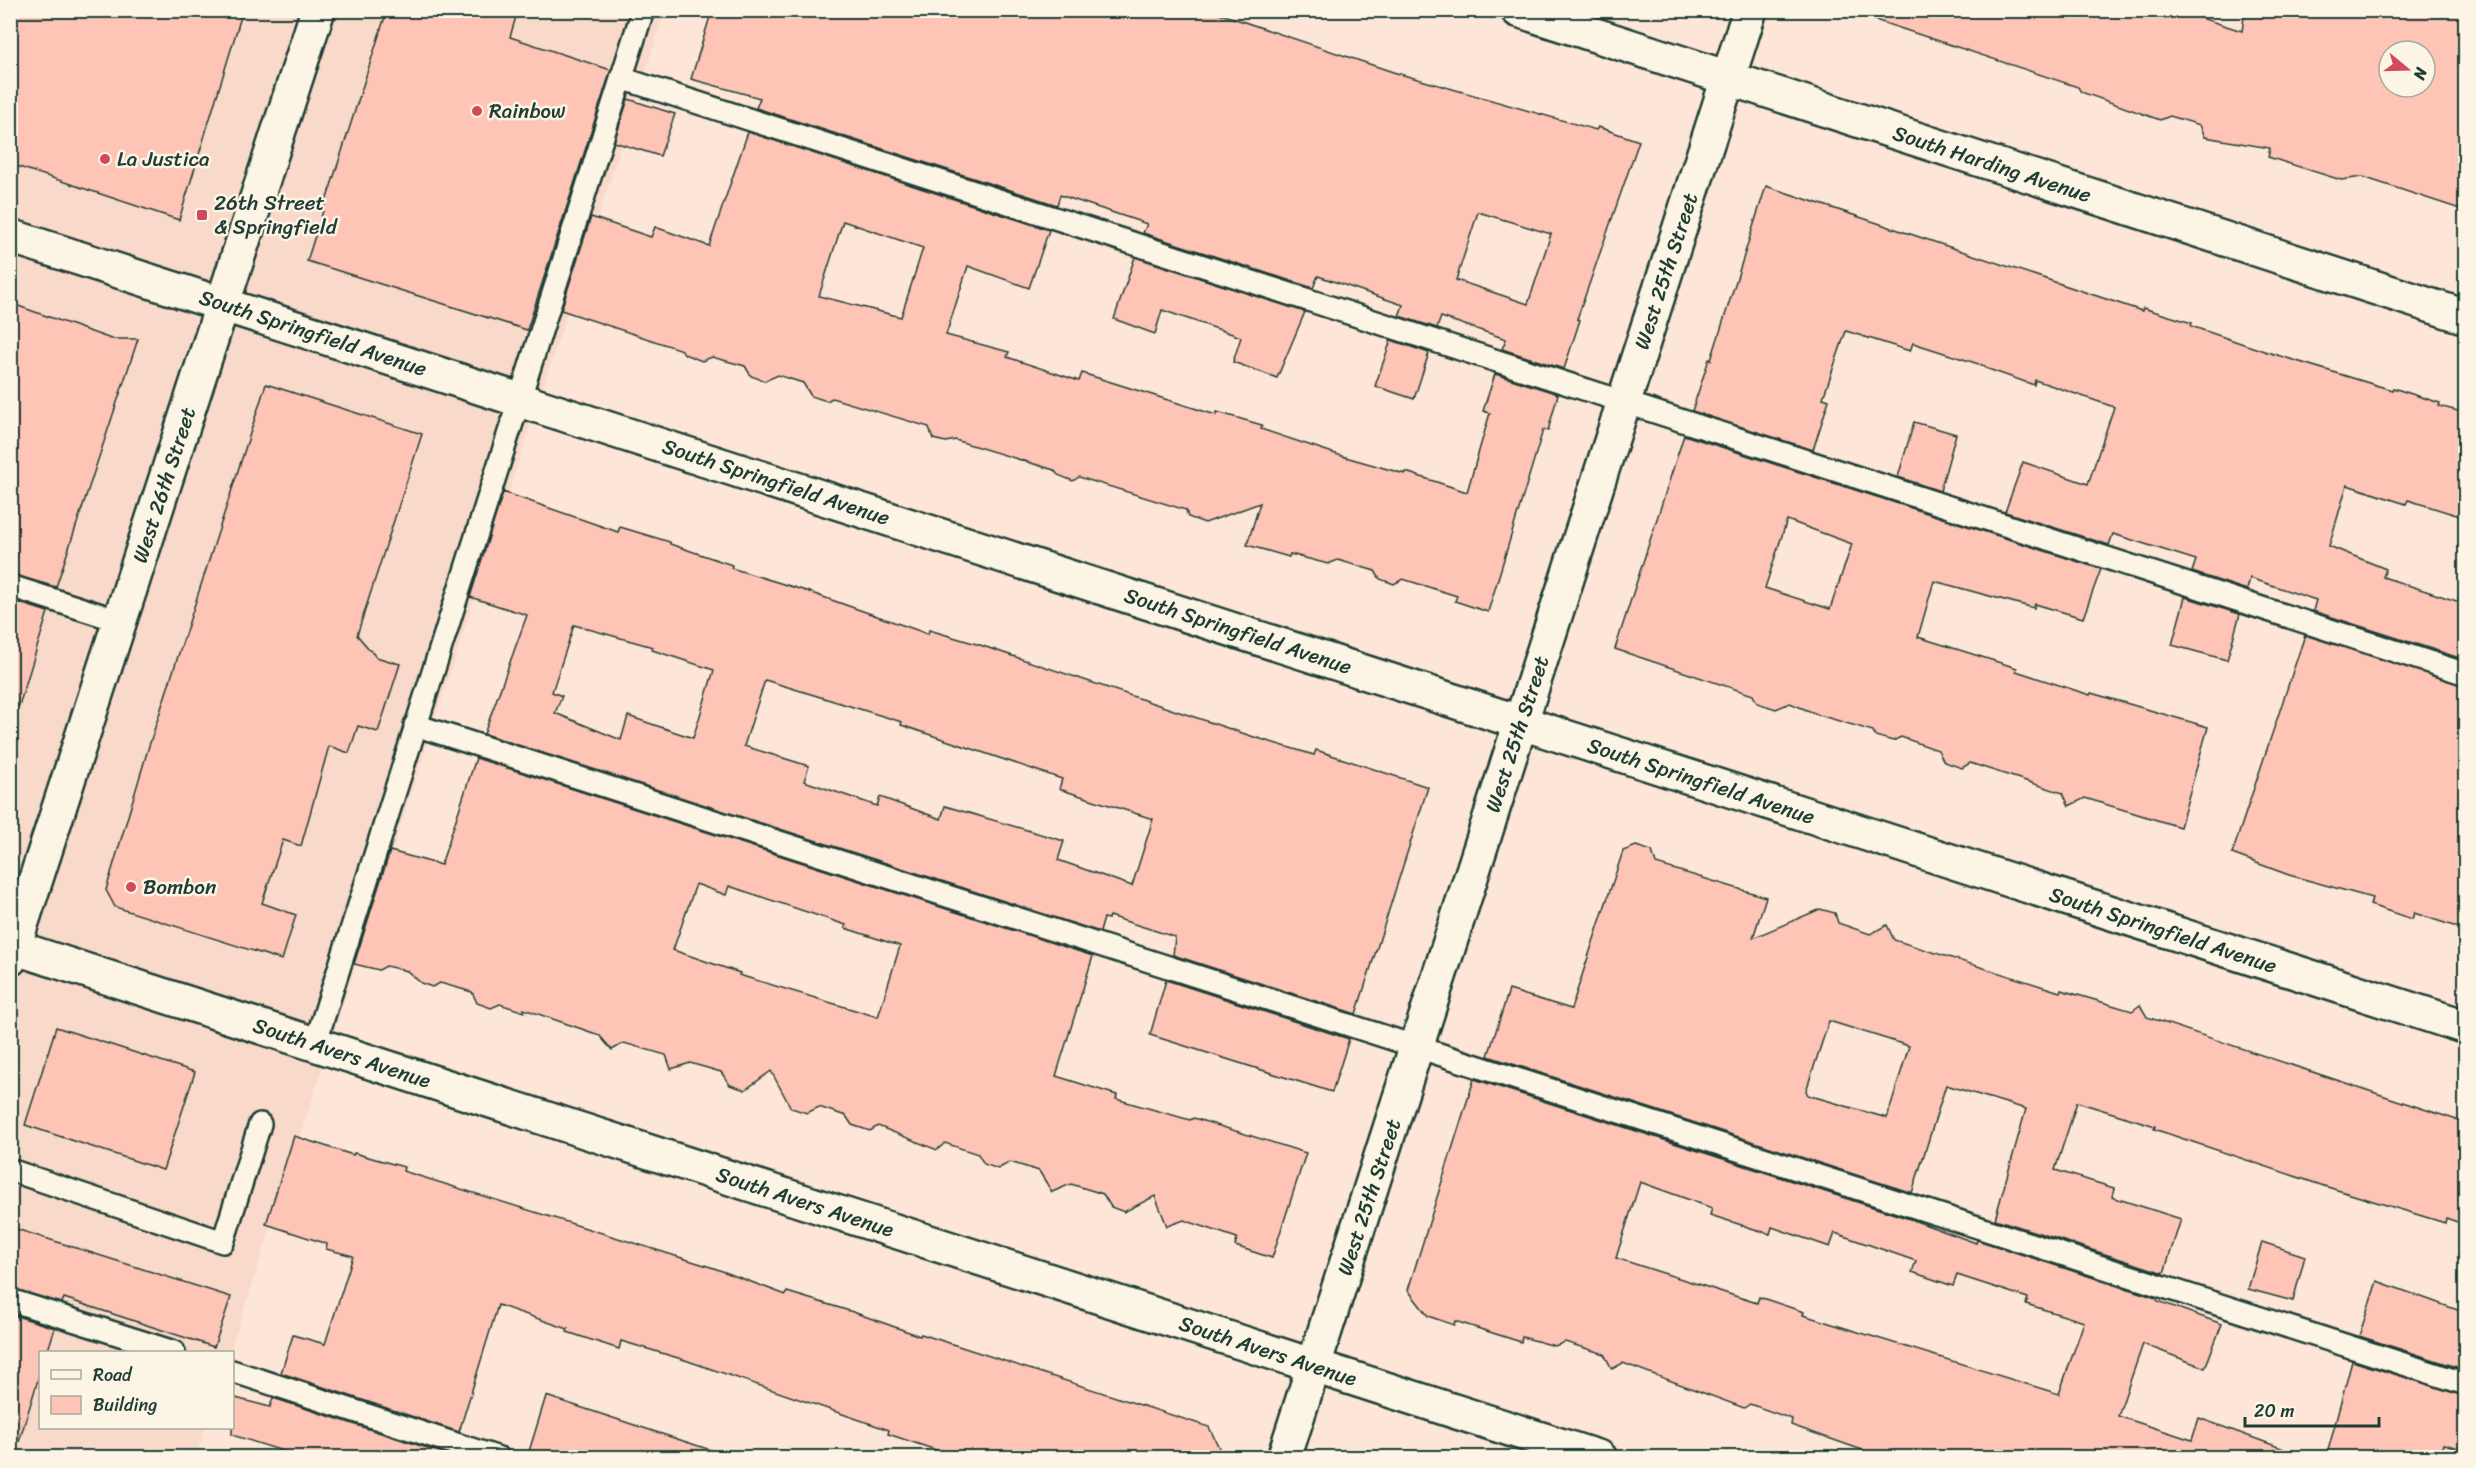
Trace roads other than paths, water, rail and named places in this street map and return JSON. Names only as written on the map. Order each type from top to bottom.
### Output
[{"type":"street","name":"West 26th Street","points":[[12,951],[318,10]]},
{"type":"street","name":"South Harding Avenue","points":[[1518,10],[2466,317]]},
{"type":"street","name":"West 25th Street","points":[[1284,1458],[1750,10]]},
{"type":"street","name":"South Springfield Avenue","points":[[10,236],[2466,1027]]},
{"type":"street","name":"South Avers Avenue","points":[[12,951],[315,1044],[1600,1458]]},
{"type":"lane","points":[[315,1044],[643,10]]},
{"type":"lane","points":[[621,78],[2466,674]]},
{"type":"lane","points":[[10,586],[120,621]]},
{"type":"lane","points":[[415,725],[2466,1384]]},
{"type":"lane","points":[[10,1170],[223,1242],[260,1124]]},
{"type":"lane","points":[[10,1300],[168,1351]]},
{"type":"lane","points":[[234,1372],[499,1458]]},
{"type":"place","name":"Rainbow","points":[[477,111]]},
{"type":"place","name":"La Justica","points":[[105,159]]},
{"type":"place","name":"26th Street & Springfield","points":[[202,215]]},
{"type":"place","name":"Bombon","points":[[131,887]]}]
